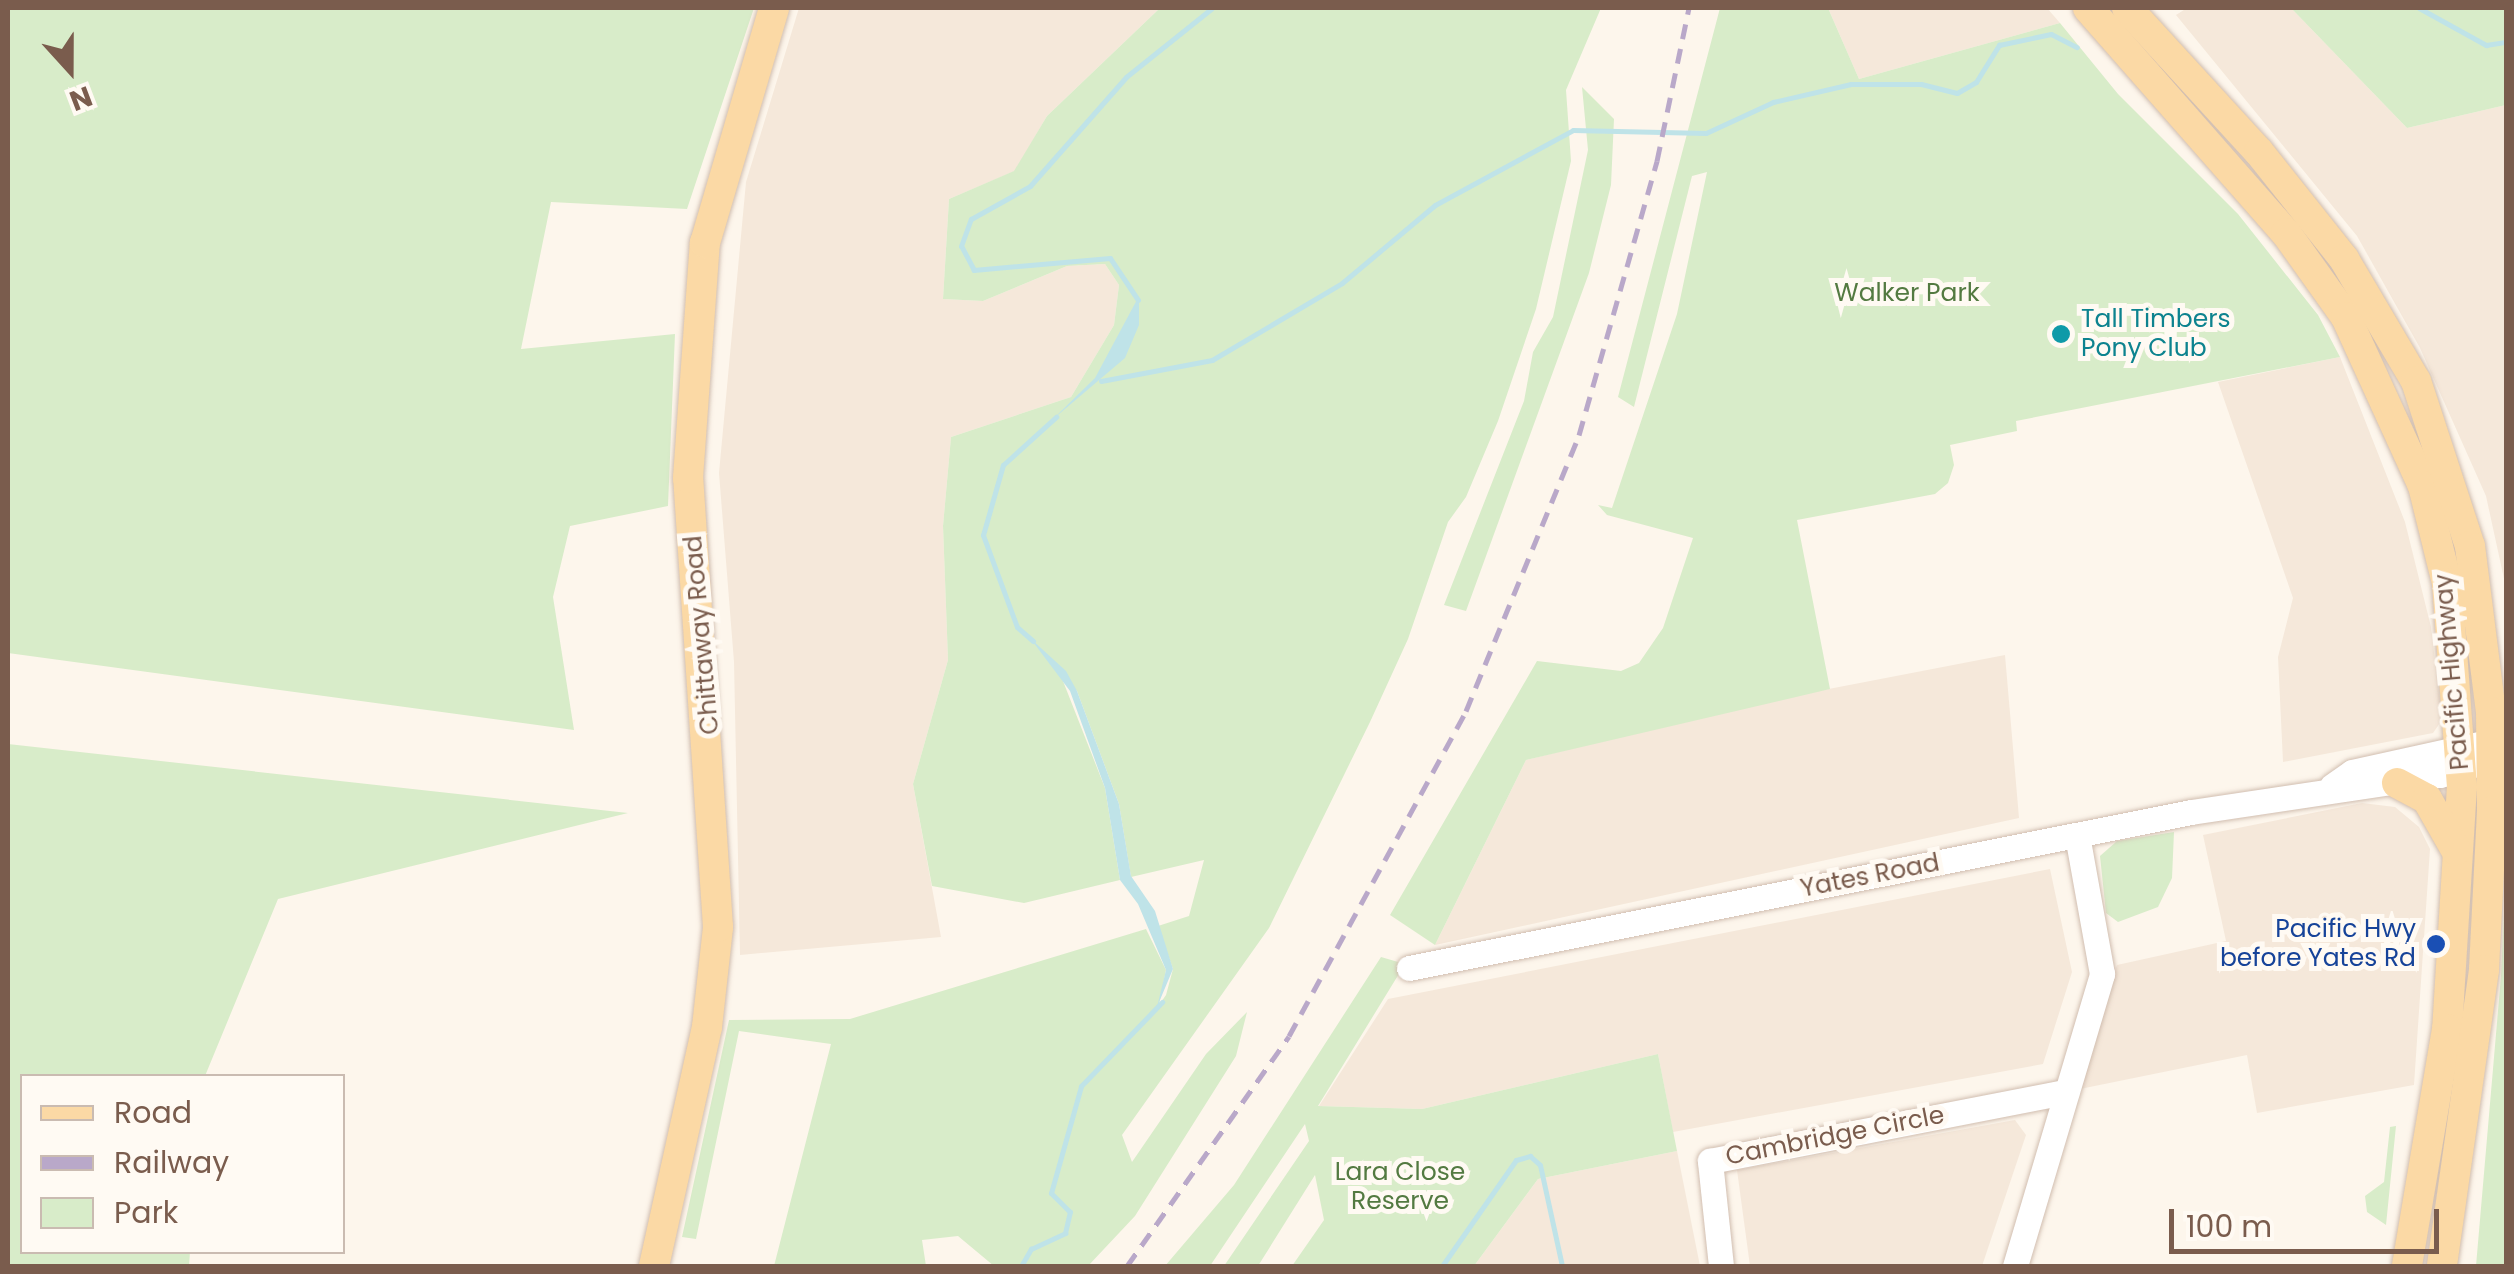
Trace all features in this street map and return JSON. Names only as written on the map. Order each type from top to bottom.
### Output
[{"type":"main road","name":"Chittaway Road","points":[[654,1266],[708,1027],[718,940],[718,845],[688,478],[705,243],[774,8]]},
{"type":"main road","name":"Pacific Highway","points":[[2088,8],[2286,233],[2346,317],[2383,390],[2423,486],[2447,583],[2462,758],[2460,858],[2447,1029],[2407,1266]]},
{"type":"main road","name":"Pacific Highway","points":[[2127,8],[2259,152],[2344,258],[2406,362],[2446,460],[2483,624],[2500,748],[2500,801],[2484,970],[2442,1266]]},
{"type":"main road","points":[[2483,624],[2506,676]]},
{"type":"main road","points":[[2397,782],[2427,799],[2460,858]]},
{"type":"street","points":[[2462,758],[2500,748]]},
{"type":"street","name":"Yates Road","points":[[1409,968],[2332,786],[2356,790],[2397,782],[2462,758]]},
{"type":"street","name":"Yates Road","points":[[2332,786],[2352,772],[2462,758]]},
{"type":"street","points":[[2015,1266],[2102,974],[2077,835]]},
{"type":"street","name":"Cambridge Circle","points":[[1720,1266],[1710,1161],[2066,1092]]},
{"type":"shaded area","points":[[799,8],[1160,8],[1047,116],[1015,171],[949,199],[943,299],[983,301],[1067,266],[1105,264],[1119,285],[1114,325],[1071,397],[951,437],[943,526],[948,660],[913,784],[941,937],[740,955],[734,662],[719,473],[746,182]]},
{"type":"shaded area","points":[[1828,8],[2047,8],[2060,23],[1859,79]]},
{"type":"shaded area","points":[[2187,8],[2291,8],[2407,128],[2506,105],[2506,588],[2486,496],[2420,348],[2357,236],[2176,15]]},
{"type":"shaded area","points":[[2340,357],[2405,522],[2431,627],[2442,720],[2433,733],[2283,762],[2278,657],[2293,598],[2218,382]]},
{"type":"shaded area","points":[[2005,655],[2019,818],[1435,945],[1526,760],[1746,705]]},
{"type":"shaded area","points":[[2362,803],[2395,807],[2419,827],[2430,849],[2414,1085],[2257,1113],[2247,1055],[2075,1090],[2117,965],[2226,941],[2203,835]]},
{"type":"shaded area","points":[[2050,869],[2072,972],[2043,1064],[1673,1132],[1658,1054],[1422,1109],[1319,1106],[1388,999]]},
{"type":"shaded area","points":[[2015,1120],[2026,1135],[1982,1266],[1750,1266],[1737,1170]]},
{"type":"shaded area","points":[[1677,1151],[1700,1266],[1474,1266],[1538,1179]]},
{"type":"green space","points":[[8,8],[754,8],[687,209],[551,202],[521,349],[675,334],[668,506],[570,526],[553,597],[574,730],[8,653]]},
{"type":"green space","points":[[1160,8],[1601,8],[1566,90],[1571,161],[1536,309],[1498,421],[1466,497],[1448,522],[1408,639],[1269,928],[1122,1135],[1132,1162],[1206,1054],[1247,1012],[1236,1056],[1135,1216],[1088,1266],[994,1266],[958,1236],[922,1240],[926,1266],[774,1266],[831,1044],[739,1031],[696,1239],[682,1237],[729,1020],[850,1019],[1146,929],[1166,970],[1159,1005],[1166,995],[1173,969],[1158,926],[1189,916],[1204,860],[1131,877],[1119,804],[1077,691],[1061,676],[1105,788],[1120,880],[1024,903],[932,886],[913,784],[948,660],[943,526],[951,437],[1071,397],[1114,325],[1119,285],[1105,264],[1067,266],[983,301],[943,299],[949,199],[1014,171],[1047,116]]},
{"type":"green space","name":"Walker Park","points":[[1720,8],[1828,8],[1859,79],[2060,23],[2118,94],[2238,214],[2318,315],[2340,357],[2016,421],[2017,431],[1950,445],[1954,465],[1948,483],[1935,494],[1797,520],[1830,689],[1526,760],[1435,945],[1390,915],[1537,661],[1621,671],[1639,663],[1663,628],[1693,538],[1607,515],[1598,505],[1612,508],[1677,314],[1707,172],[1692,176],[1634,407],[1618,397]]},
{"type":"green space","points":[[2291,8],[2506,8],[2506,105],[2407,128]]},
{"type":"green space","points":[[1582,87],[1614,119],[1611,185],[1589,273],[1466,611],[1444,605],[1524,401],[1533,352],[1553,317],[1588,150]]},
{"type":"green space","points":[[8,744],[628,813],[278,899],[206,1074],[20,1074],[20,1254],[190,1254],[189,1266],[8,1266]]},
{"type":"green space","points":[[2174,832],[2172,878],[2158,907],[2118,922],[2106,913],[2100,856],[2117,841]]},
{"type":"green space","points":[[2506,869],[2506,1266],[2476,1266],[2501,976]]},
{"type":"green space","name":"Lara Close Reserve","points":[[1381,957],[1405,964],[1318,1106],[1422,1109],[1658,1054],[1677,1151],[1538,1179],[1474,1266],[1292,1266],[1324,1220],[1315,1175],[1258,1266],[1224,1266],[1309,1141],[1305,1124],[1210,1266],[1165,1266],[1234,1185]]},
{"type":"green space","points":[[2396,1126],[2386,1225],[2367,1212],[2365,1196],[2384,1182],[2390,1127]]},
{"type":"water","points":[[1139,296],[1139,325],[1125,358],[1052,420],[1095,378]]},
{"type":"water","points":[[1030,638],[1066,671],[1077,691],[1119,804],[1131,876],[1155,911],[1173,969],[1157,1007],[1166,970],[1138,904],[1120,880],[1105,788],[1070,691]]},
{"type":"waterway","points":[[1138,300],[1110,258],[974,270],[961,246],[971,219],[1030,186],[1126,77],[1212,8]]},
{"type":"waterway","points":[[2419,8],[2486,45],[2506,42]]},
{"type":"waterway","points":[[1101,381],[1212,360],[1342,283],[1435,205],[1573,130],[1706,133],[1773,102],[1851,84],[1921,84],[1957,93],[1976,82],[1999,45],[2051,34],[2077,47]]},
{"type":"waterway","points":[[1033,641],[1017,627],[983,535],[1003,465],[1056,417]]},
{"type":"waterway","points":[[1021,1266],[1031,1249],[1065,1233],[1070,1212],[1051,1193],[1081,1086],[1162,1002]]},
{"type":"waterway","points":[[1442,1266],[1516,1160],[1530,1156],[1540,1165],[1562,1266]]},
{"type":"railway","points":[[1127,1266],[1289,1036],[1466,711],[1579,435],[1657,161],[1689,8]]},
{"type":"place","name":"Tall Timbers Pony Club","points":[[2061,334]]},
{"type":"place","name":"Pacific Hwy before Yates Rd","points":[[2436,944]]}]
